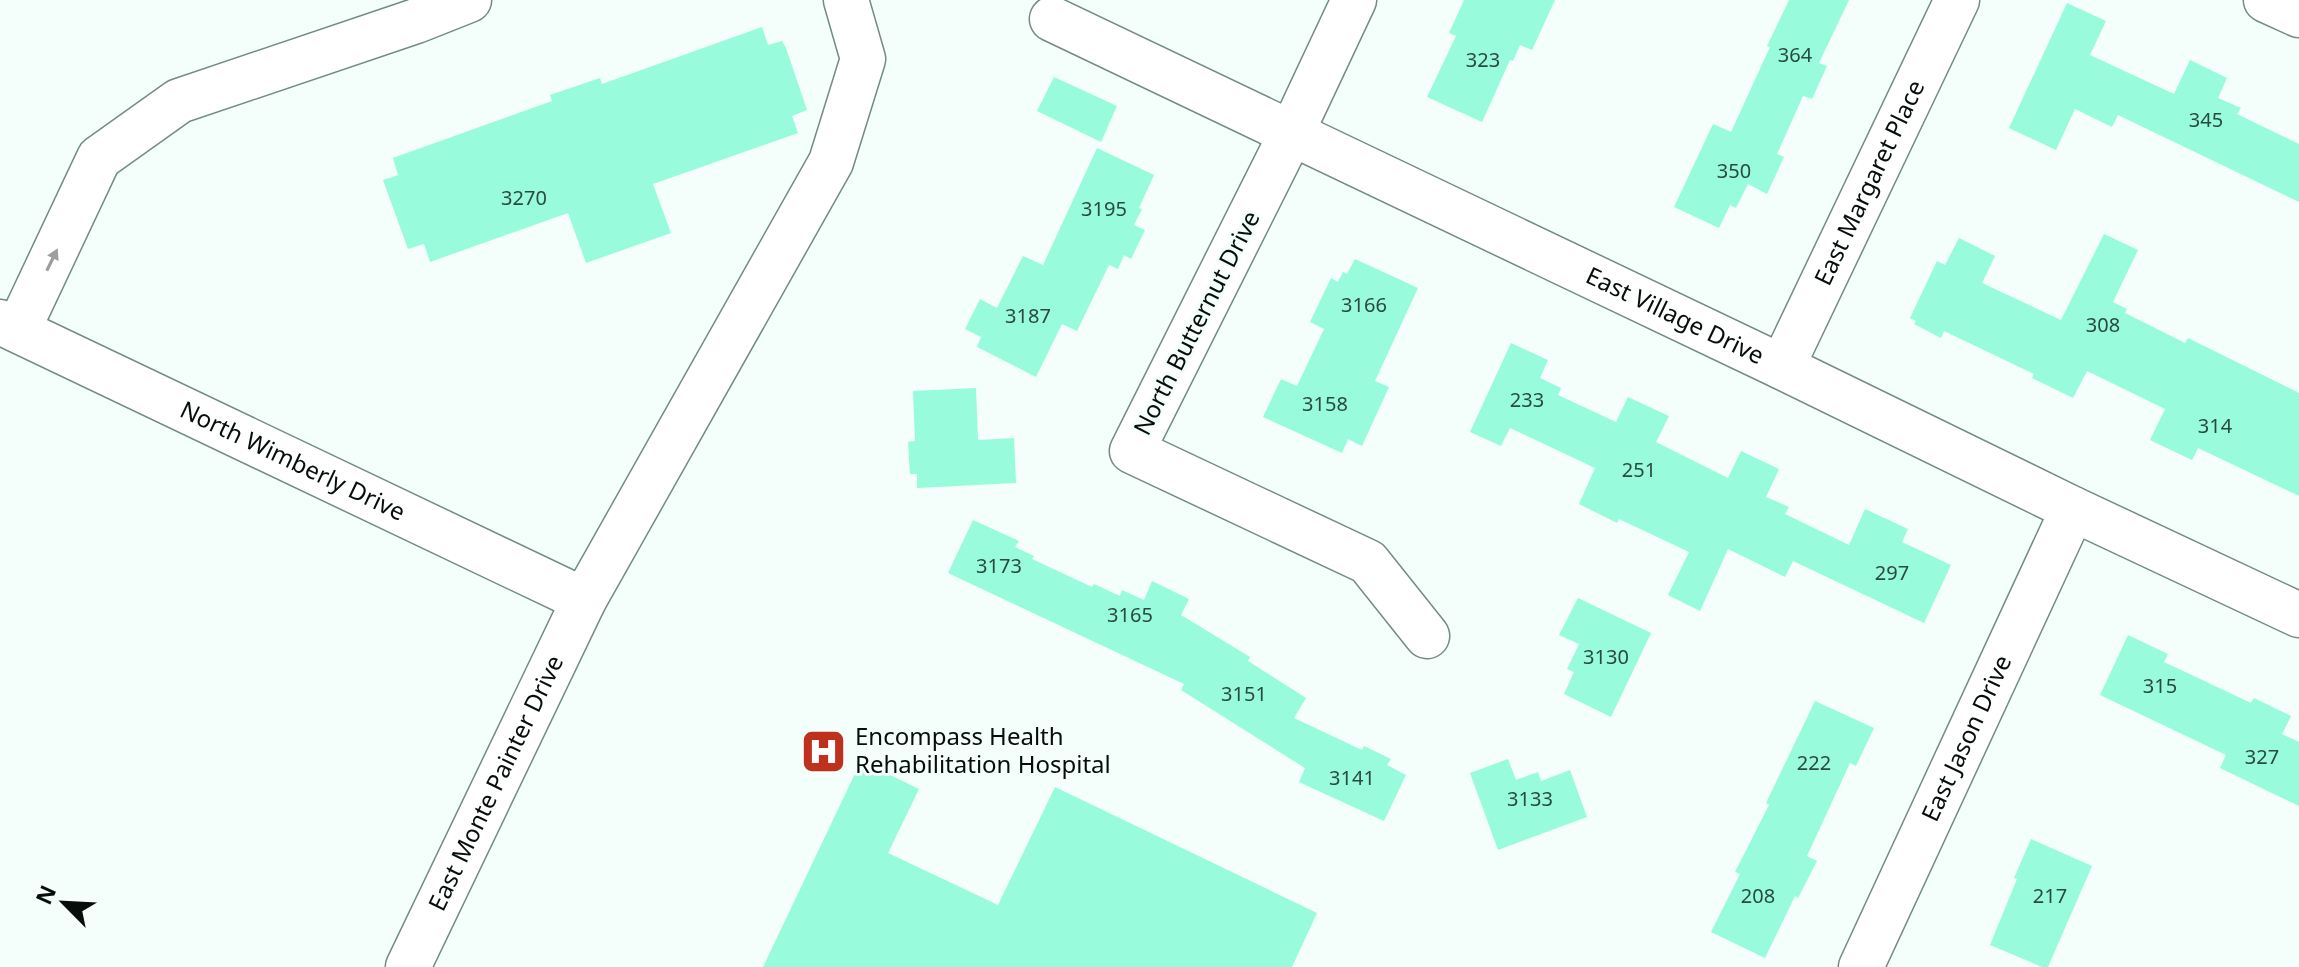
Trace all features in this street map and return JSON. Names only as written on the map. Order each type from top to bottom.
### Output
[{"type":"street","points":[[9,326],[99,158],[179,101],[469,0]]},
{"type":"street","name":"East Monte Painter Drive","points":[[408,967],[584,600],[831,162],[863,59],[846,0]]},
{"type":"street","points":[[1291,134],[1354,0]]},
{"type":"street","name":"East Margaret Place","points":[[1782,367],[1957,0]]},
{"type":"street","points":[[2266,0],[2299,15]]},
{"type":"street","name":"East Village Drive","points":[[1052,19],[2299,615]]},
{"type":"street","name":"North Butternut Drive","points":[[1291,134],[1132,451],[1368,562],[1427,636]]},
{"type":"street","name":"North Wimberly Drive","points":[[9,326],[584,600]]},
{"type":"street","name":"East Jason Drive","points":[[1861,967],[2073,509]]},
{"type":"building","points":[[1464,0],[1555,0],[1532,50],[1520,45],[1513,61],[1510,60],[1482,122],[1427,97],[1456,36],[1449,33]]},
{"type":"building","points":[[1789,0],[1849,0],[1819,63],[1827,66],[1812,99],[1803,96],[1777,154],[1784,157],[1767,194],[1748,184],[1736,208],[1730,205],[1719,228],[1674,207],[1713,124],[1731,132]]},
{"type":"building","points":[[2067,3],[2106,21],[2090,55],[2174,94],[2190,60],[2227,78],[2218,98],[2241,108],[2237,114],[2299,144],[2299,202],[2118,115],[2112,127],[2075,109],[2056,150],[2009,128]]},
{"type":"building","points":[[762,27],[768,45],[782,41],[786,48],[807,110],[792,116],[798,133],[653,184],[671,233],[586,263],[568,213],[430,262],[424,244],[408,249],[383,180],[398,175],[393,158],[552,101],[550,95],[600,78],[602,84]]},
{"type":"building","points":[[1054,77],[1117,106],[1101,142],[1037,111]]},
{"type":"building","points":[[1097,148],[1154,175],[1134,225],[1145,230],[1131,259],[1124,255],[1118,269],[1109,265],[1077,331],[1062,324],[1036,377],[977,347],[981,337],[965,329],[980,299],[997,308],[1023,256],[1043,265]]},
{"type":"building","points":[[2104,234],[2138,250],[2113,302],[2127,309],[2125,313],[2185,343],[2188,338],[2299,393],[2299,496],[2198,448],[2192,460],[2150,440],[2165,409],[2087,371],[2073,398],[2032,378],[2034,374],[1944,331],[1941,338],[1914,324],[1916,321],[1910,318],[1937,261],[1945,265],[1959,238],[1995,256],[1982,283],[2061,320]]},
{"type":"building","points":[[1355,259],[1418,288],[1375,381],[1389,387],[1362,446],[1348,439],[1342,453],[1263,417],[1281,379],[1297,386],[1324,329],[1310,322],[1331,278],[1338,282],[1343,272],[1347,274]]},
{"type":"building","points":[[1511,343],[1548,360],[1540,378],[1561,388],[1558,395],[1616,422],[1628,397],[1669,416],[1656,442],[1728,478],[1741,451],[1779,469],[1766,497],[1789,507],[1785,514],[1849,545],[1865,509],[1908,529],[1902,542],[1951,565],[1924,623],[1793,561],[1785,577],[1728,549],[1700,611],[1668,595],[1689,552],[1579,504],[1595,468],[1510,428],[1501,446],[1470,432]]},
{"type":"building","points":[[976,388],[978,440],[1014,438],[1016,483],[917,488],[917,474],[910,474],[908,442],[915,441],[913,391]]},
{"type":"building","points":[[973,520],[1019,541],[1015,547],[1034,556],[1032,559],[1092,587],[1094,584],[1120,596],[1122,590],[1144,600],[1152,581],[1189,599],[1181,615],[1250,657],[1248,661],[1306,698],[1294,718],[1362,750],[1364,746],[1391,759],[1387,765],[1406,775],[1384,821],[1299,782],[1305,768],[1181,690],[1184,684],[948,573]]},
{"type":"building","points":[[1578,598],[1651,633],[1611,717],[1564,694],[1574,672],[1567,669],[1579,644],[1559,635]]},
{"type":"building","points":[[2128,635],[2168,654],[2164,662],[2251,703],[2254,698],[2291,716],[2282,734],[2299,742],[2299,806],[2220,768],[2226,755],[2100,695]]},
{"type":"building","points":[[1815,701],[1874,728],[1856,766],[1850,763],[1807,856],[1817,861],[1798,898],[1795,896],[1765,958],[1711,932],[1740,874],[1735,872],[1769,805],[1766,803]]},
{"type":"building","points":[[1508,759],[1516,780],[1538,772],[1541,781],[1570,770],[1587,817],[1498,850],[1470,773]]},
{"type":"building","points":[[861,761],[919,789],[888,853],[998,905],[1055,787],[1317,913],[1292,967],[763,967]]},
{"type":"building","points":[[2031,839],[2092,866],[2048,967],[1990,945]]},
{"type":"place","name":"Encompass Health Rehabilitation Hospital","points":[[824,751]]}]
